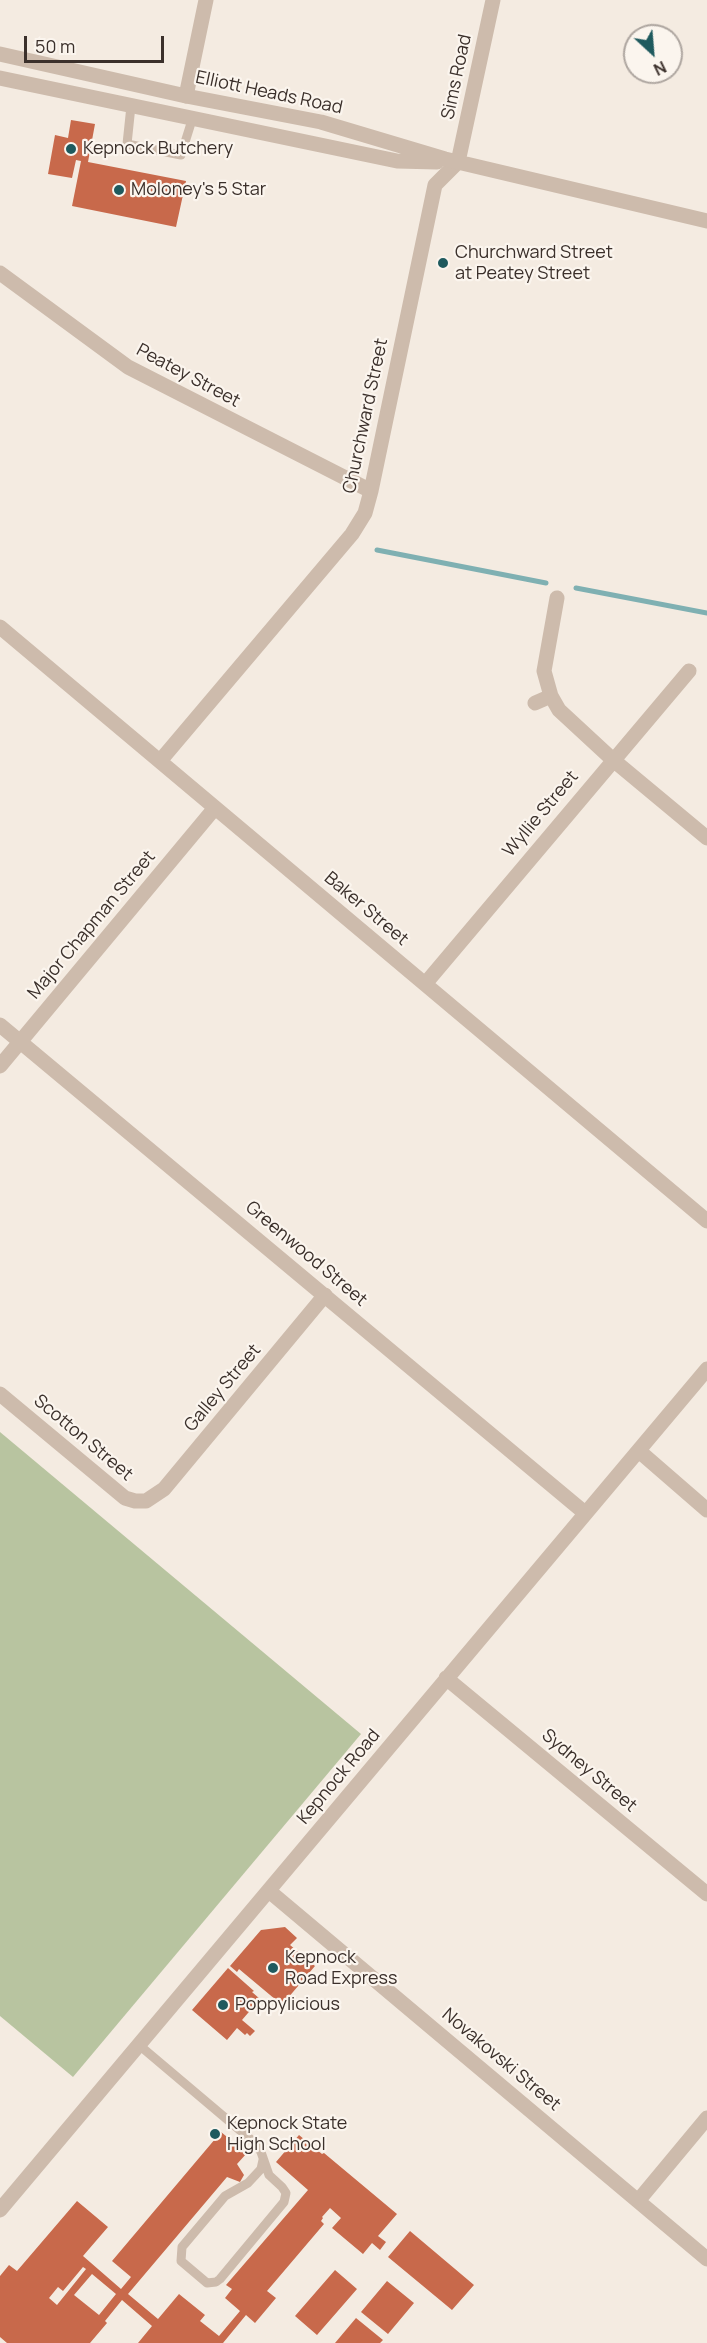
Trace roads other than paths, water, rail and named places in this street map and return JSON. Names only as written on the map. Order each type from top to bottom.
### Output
[{"type":"street","points":[[186,96],[206,0]]},
{"type":"street","name":"Sims Road","points":[[458,162],[493,0]]},
{"type":"street","name":"Elliott Heads Road","points":[[0,54],[186,96],[321,122],[458,162],[707,221]]},
{"type":"street","name":"Elliott Heads Road","points":[[0,78],[192,120],[397,161],[458,162]]},
{"type":"street","name":"Churchward Street","points":[[160,761],[352,534],[365,513],[435,185],[458,162]]},
{"type":"street","name":"Peatey Street","points":[[0,273],[128,368],[371,491]]},
{"type":"street","points":[[557,598],[544,671],[551,696],[567,720],[707,838]]},
{"type":"street","name":"Baker Street","points":[[0,627],[707,1221]]},
{"type":"street","name":"Wyllie Street","points":[[425,984],[688,671]]},
{"type":"street","points":[[535,703],[551,696]]},
{"type":"street","name":"Major Chapman Street","points":[[0,1066],[214,809]]},
{"type":"street","name":"Greenwood Street","points":[[0,1025],[585,1513]]},
{"type":"street","name":"Galley Street","points":[[146,1501],[156,1496],[171,1481],[326,1295]]},
{"type":"street","name":"Kepnock Road","points":[[0,2210],[707,1369]]},
{"type":"street","name":"Scotton Street","points":[[0,1394],[125,1498],[146,1501]]},
{"type":"street","points":[[639,1451],[707,1509]]},
{"type":"street","name":"Sydney Street","points":[[446,1678],[707,1894]]},
{"type":"street","name":"Novakovski Street","points":[[269,1891],[707,2259]]},
{"type":"street","points":[[638,2201],[707,2118]]},
{"type":"lane","points":[[132,106],[127,144],[181,155],[192,120]]},
{"type":"lane","points":[[139,2045],[255,2143],[263,2160],[269,2175],[284,2189],[286,2197],[284,2202],[220,2279],[207,2283],[181,2261],[182,2247],[225,2196],[249,2183],[261,2169],[263,2160]]},
{"type":"waterway","points":[[377,550],[546,583]]},
{"type":"waterway","points":[[576,588],[707,613]]},
{"type":"place","name":"Kepnock Butchery","points":[[71,149]]},
{"type":"place","name":"Moloney's 5 Star","points":[[119,190]]},
{"type":"place","name":"Churchward Street at Peatey Street","points":[[443,263]]},
{"type":"place","name":"Kepnock Road Express","points":[[273,1968]]},
{"type":"place","name":"Poppylicious","points":[[223,2005]]},
{"type":"place","name":"Kepnock State High School","points":[[215,2134]]}]
